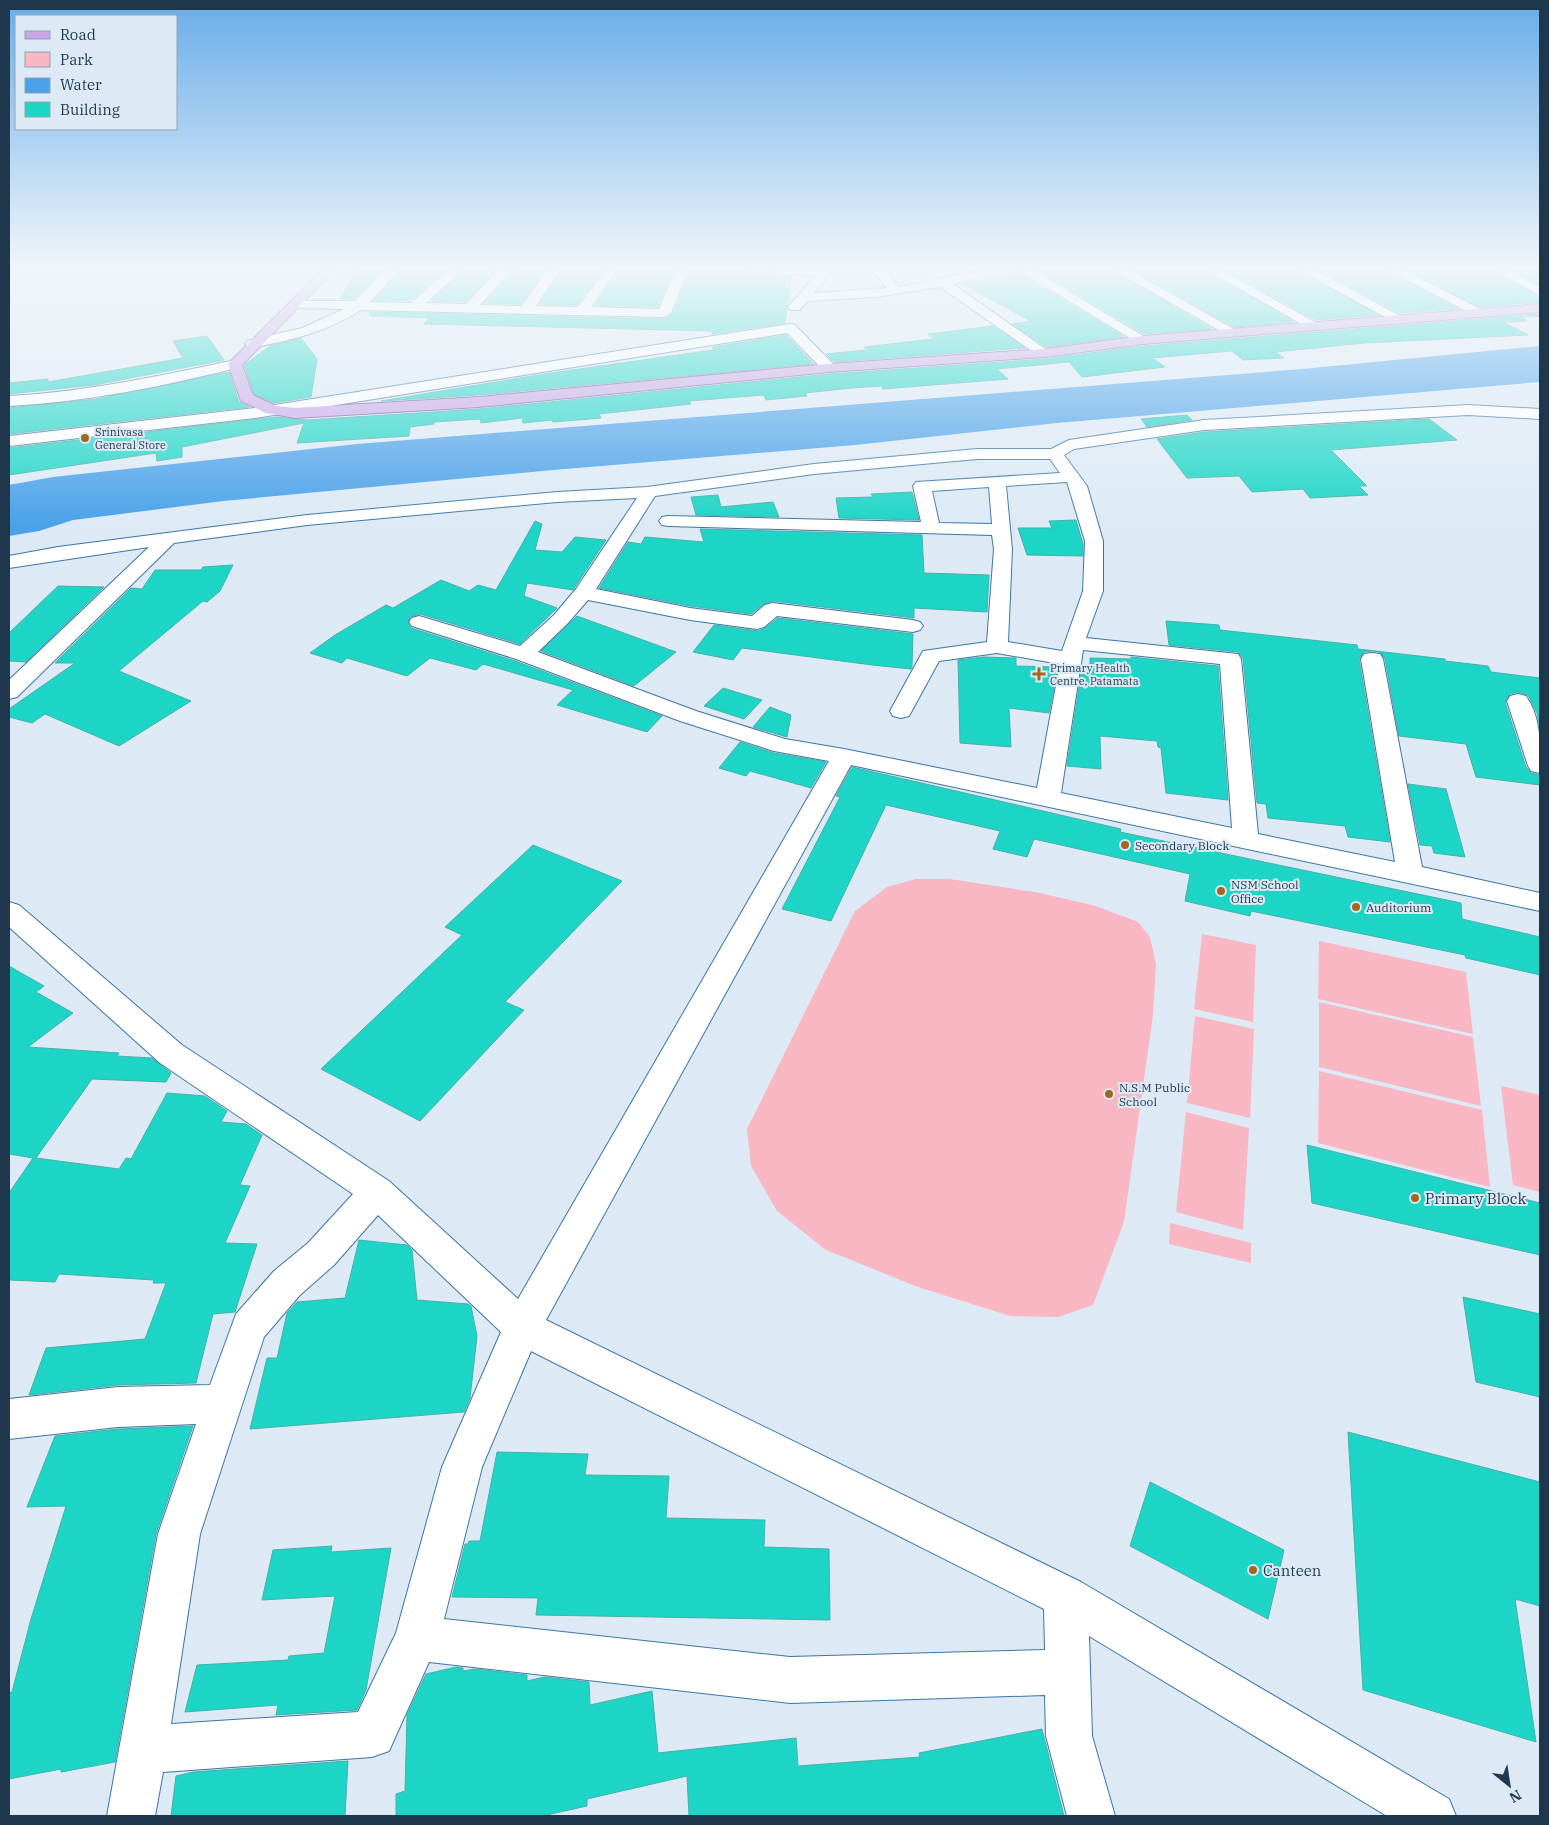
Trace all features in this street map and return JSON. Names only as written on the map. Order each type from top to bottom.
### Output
[{"type":"main road","points":[[243,355],[235,364],[246,398],[272,410],[295,413],[479,402],[829,368],[1001,355]]},
{"type":"street","points":[[9,441],[272,410],[618,355]]},
{"type":"street","points":[[816,355],[829,368]]},
{"type":"street","points":[[9,400],[42,399],[144,384],[235,364]]},
{"type":"street","points":[[9,562],[58,553],[306,520],[557,497],[647,492],[814,469],[977,454],[1054,454],[1069,445],[1079,443],[1204,425],[1468,410],[1540,414]]},
{"type":"street","points":[[1048,798],[1072,651],[1093,591],[1094,541],[1078,486],[1054,454]]},
{"type":"street","points":[[876,464],[922,486],[1072,477]]},
{"type":"street","points":[[997,482],[1003,549],[997,647]]},
{"type":"street","points":[[922,486],[931,527]]},
{"type":"street","points":[[524,654],[561,619],[582,593],[646,497],[647,492]]},
{"type":"street","points":[[668,521],[1001,530]]},
{"type":"street","points":[[9,692],[169,538]]},
{"type":"street","points":[[582,593],[622,599],[690,614],[757,623],[772,609],[913,626]]},
{"type":"street","points":[[419,622],[524,654],[688,716],[782,746],[844,756],[1540,902]]},
{"type":"street","points":[[901,711],[931,656],[997,647],[1230,659],[1246,839]]},
{"type":"street","points":[[1372,658],[1410,874]]},
{"type":"street","points":[[1518,701],[1540,766]]},
{"type":"street","points":[[143,1750],[372,1734],[417,1638],[462,1466],[522,1327],[844,756]]},
{"type":"street","points":[[9,912],[171,1054],[377,1192],[522,1327],[1066,1597],[1432,1816]]},
{"type":"street","points":[[131,1816],[179,1534],[249,1327],[287,1283],[321,1254],[377,1192]]},
{"type":"street","points":[[9,1419],[118,1407],[224,1404]]},
{"type":"street","points":[[1066,1597],[1069,1736],[1091,1816]]},
{"type":"street","points":[[417,1638],[790,1680],[1068,1672]]},
{"type":"green space","points":[[916,879],[950,879],[1040,893],[1096,906],[1138,922],[1150,937],[1156,964],[1153,1015],[1124,1222],[1093,1305],[1058,1317],[1010,1316],[918,1287],[826,1250],[777,1211],[751,1166],[747,1129],[855,911],[887,887]]},
{"type":"green space","points":[[1202,934],[1256,945],[1253,1022],[1194,1009]]},
{"type":"green space","points":[[1319,941],[1466,972],[1473,1034],[1318,999]]},
{"type":"green space","points":[[1319,1002],[1473,1037],[1481,1106],[1319,1067]]},
{"type":"green space","points":[[1195,1016],[1254,1029],[1250,1118],[1187,1103]]},
{"type":"green space","points":[[1319,1071],[1482,1110],[1490,1187],[1318,1143]]},
{"type":"green space","points":[[1501,1086],[1540,1095],[1540,1192],[1513,1185]]},
{"type":"green space","points":[[1186,1112],[1249,1128],[1243,1230],[1176,1212]]},
{"type":"green space","points":[[1170,1223],[1251,1243],[1251,1263],[1169,1244]]},
{"type":"water","points":[[1445,355],[1540,355],[1540,382],[1057,423],[855,445],[553,470],[223,501],[73,520],[39,531],[9,536],[9,485],[53,477],[357,444],[1302,369]]},
{"type":"building","points":[[181,355],[221,355],[224,360],[94,385],[9,394],[9,383],[48,379],[48,382],[183,358]]},
{"type":"building","points":[[257,355],[314,355],[317,359],[311,397],[274,403],[254,394],[244,365]]},
{"type":"building","points":[[677,355],[805,355],[814,364],[479,395],[381,401],[544,374]]},
{"type":"building","points":[[827,355],[927,355],[834,362]]},
{"type":"building","points":[[1073,355],[1184,355],[1152,358],[1165,367],[1082,377],[1069,362],[997,369],[1008,379],[883,389],[882,386],[852,388],[805,393],[807,396],[766,400],[764,395],[689,401],[691,404],[599,414],[601,418],[553,422],[552,420],[523,423],[522,418],[481,423],[480,419],[434,422],[434,424],[410,427],[409,436],[297,443],[304,423],[182,447],[182,457],[157,461],[156,453],[9,475],[9,448],[276,417],[307,420],[479,409],[829,374],[1044,359]]},
{"type":"building","points":[[1237,355],[1280,355],[1284,358],[1243,360]]},
{"type":"building","points":[[229,372],[239,402],[249,407],[9,434],[9,408],[96,399]]},
{"type":"building","points":[[1187,415],[1192,420],[1147,427],[1141,419]]},
{"type":"building","points":[[1429,419],[1457,440],[1331,450],[1367,486],[1359,486],[1368,495],[1310,498],[1303,489],[1252,492],[1239,476],[1187,478],[1157,439],[1204,432]]},
{"type":"building","points":[[912,492],[919,520],[839,518],[836,498],[873,497],[871,494]]},
{"type":"building","points":[[718,495],[721,507],[773,502],[779,517],[696,515],[691,497]]},
{"type":"building","points":[[1076,520],[1083,544],[1083,556],[1027,555],[1018,528],[1052,528],[1049,521]]},
{"type":"building","points":[[535,521],[542,524],[535,550],[562,552],[575,537],[606,540],[573,590],[527,583],[524,596],[557,608],[520,644],[420,614],[410,617],[408,623],[411,628],[515,661],[662,716],[647,732],[557,705],[573,690],[483,664],[476,670],[430,658],[407,676],[347,658],[342,663],[310,653],[335,635],[386,605],[393,608],[441,580],[469,591],[478,585],[496,590]]},
{"type":"building","points":[[700,529],[922,535],[924,573],[989,575],[987,612],[914,608],[914,618],[772,601],[764,604],[751,614],[690,606],[599,588],[628,542],[641,544],[645,537],[704,542]]},
{"type":"building","points":[[233,565],[220,591],[207,602],[203,601],[119,671],[191,701],[119,746],[45,714],[32,723],[9,717],[9,709],[75,663],[55,663],[131,588],[142,589],[155,570],[201,570],[203,567]]},
{"type":"building","points":[[58,586],[104,587],[26,662],[9,661],[9,633]]},
{"type":"building","points":[[577,616],[676,652],[634,686],[541,651]]},
{"type":"building","points":[[778,618],[913,634],[912,667],[911,669],[872,665],[742,648],[733,660],[693,652],[714,625],[758,631]]},
{"type":"building","points":[[1166,621],[1219,625],[1220,630],[1357,645],[1358,649],[1445,659],[1445,661],[1488,666],[1491,672],[1540,678],[1540,729],[1537,713],[1528,695],[1518,692],[1510,694],[1505,702],[1526,767],[1531,773],[1540,775],[1540,785],[1476,777],[1466,744],[1399,736],[1385,659],[1380,652],[1372,651],[1364,652],[1359,659],[1390,842],[1348,837],[1345,826],[1268,818],[1266,804],[1257,803],[1243,658],[1238,652],[1169,645]]},
{"type":"building","points":[[984,657],[1016,658],[1016,666],[1058,667],[1049,713],[1009,708],[1011,747],[960,743],[958,660]]},
{"type":"building","points":[[1131,657],[1218,666],[1228,800],[1166,793],[1161,748],[1158,747],[1157,741],[1100,736],[1101,769],[1067,766],[1082,668],[1090,668],[1090,658],[1131,659]]},
{"type":"building","points":[[723,688],[762,700],[744,719],[704,706]]},
{"type":"building","points":[[770,707],[791,715],[787,737],[753,727]]},
{"type":"building","points":[[740,742],[774,753],[826,762],[811,788],[750,771],[746,776],[719,768]]},
{"type":"building","points":[[852,767],[1121,829],[1120,832],[1461,903],[1462,919],[1540,937],[1540,975],[1466,958],[1465,955],[1251,911],[1250,916],[1185,901],[1190,874],[1034,839],[1027,857],[993,849],[1000,831],[886,805],[831,921],[782,909],[840,797],[836,796]]},
{"type":"building","points":[[1408,784],[1446,789],[1465,857],[1434,853],[1432,846],[1420,845]]},
{"type":"building","points":[[533,845],[622,881],[505,1002],[524,1010],[420,1121],[321,1069],[462,935],[445,927]]},
{"type":"building","points":[[9,966],[44,986],[36,992],[73,1013],[28,1047],[119,1053],[117,1056],[152,1058],[171,1073],[166,1082],[92,1079],[36,1158],[119,1169],[126,1158],[131,1159],[167,1093],[205,1096],[227,1111],[221,1122],[246,1124],[262,1135],[240,1185],[250,1186],[225,1243],[257,1244],[235,1312],[213,1314],[196,1383],[118,1385],[29,1395],[46,1348],[145,1339],[166,1283],[153,1283],[154,1280],[59,1274],[55,1282],[9,1280],[9,1193],[33,1158],[9,1154]]},
{"type":"building","name":"Primary Block","points":[[1307,1145],[1540,1203],[1540,1255],[1312,1203]]},
{"type":"building","points":[[359,1240],[407,1245],[412,1250],[417,1300],[468,1304],[471,1306],[477,1336],[470,1398],[464,1412],[250,1429],[267,1358],[277,1358],[287,1313],[297,1302],[345,1298]]},
{"type":"building","points":[[1463,1297],[1540,1314],[1540,1397],[1476,1382]]},
{"type":"building","points":[[193,1426],[156,1534],[115,1762],[61,1772],[61,1769],[9,1779],[9,1693],[12,1692],[31,1619],[66,1506],[27,1507],[55,1436],[118,1429]]},
{"type":"building","points":[[1348,1432],[1540,1482],[1540,1606],[1515,1599],[1536,1742],[1363,1690]]},
{"type":"building","points":[[497,1452],[588,1454],[585,1475],[669,1476],[666,1518],[765,1520],[764,1547],[829,1549],[830,1620],[536,1615],[538,1598],[452,1597],[465,1544],[468,1544],[469,1541],[480,1541]]},
{"type":"building","points":[[1150,1482],[1284,1550],[1268,1619],[1130,1546]]},
{"type":"building","points":[[332,1546],[331,1552],[391,1548],[366,1690],[357,1710],[276,1715],[278,1705],[185,1712],[197,1665],[288,1660],[289,1656],[324,1653],[335,1596],[262,1600],[273,1550]]},
{"type":"building","points":[[456,1667],[463,1668],[463,1671],[475,1669],[527,1675],[527,1681],[544,1677],[589,1682],[590,1705],[652,1691],[658,1753],[796,1738],[798,1766],[920,1757],[919,1753],[1042,1729],[1064,1816],[689,1816],[687,1776],[587,1799],[587,1806],[542,1816],[396,1816],[396,1794],[405,1791],[407,1715],[426,1674]]},
{"type":"building","points":[[348,1761],[345,1816],[171,1816],[176,1776],[193,1772]]},
{"type":"place","name":"Srinivasa General Store","points":[[85,438]]},
{"type":"place","name":"Primary Health Centre, Patamata","points":[[1039,674]]},
{"type":"place","name":"Secondary Block","points":[[1125,845]]},
{"type":"place","name":"NSM School Office","points":[[1221,891]]},
{"type":"place","name":"Auditorium","points":[[1356,907]]},
{"type":"place","name":"N.S.M Public School","points":[[1109,1094]]},
{"type":"place","name":"Primary Block","points":[[1415,1198]]},
{"type":"place","name":"Canteen","points":[[1253,1570]]}]
